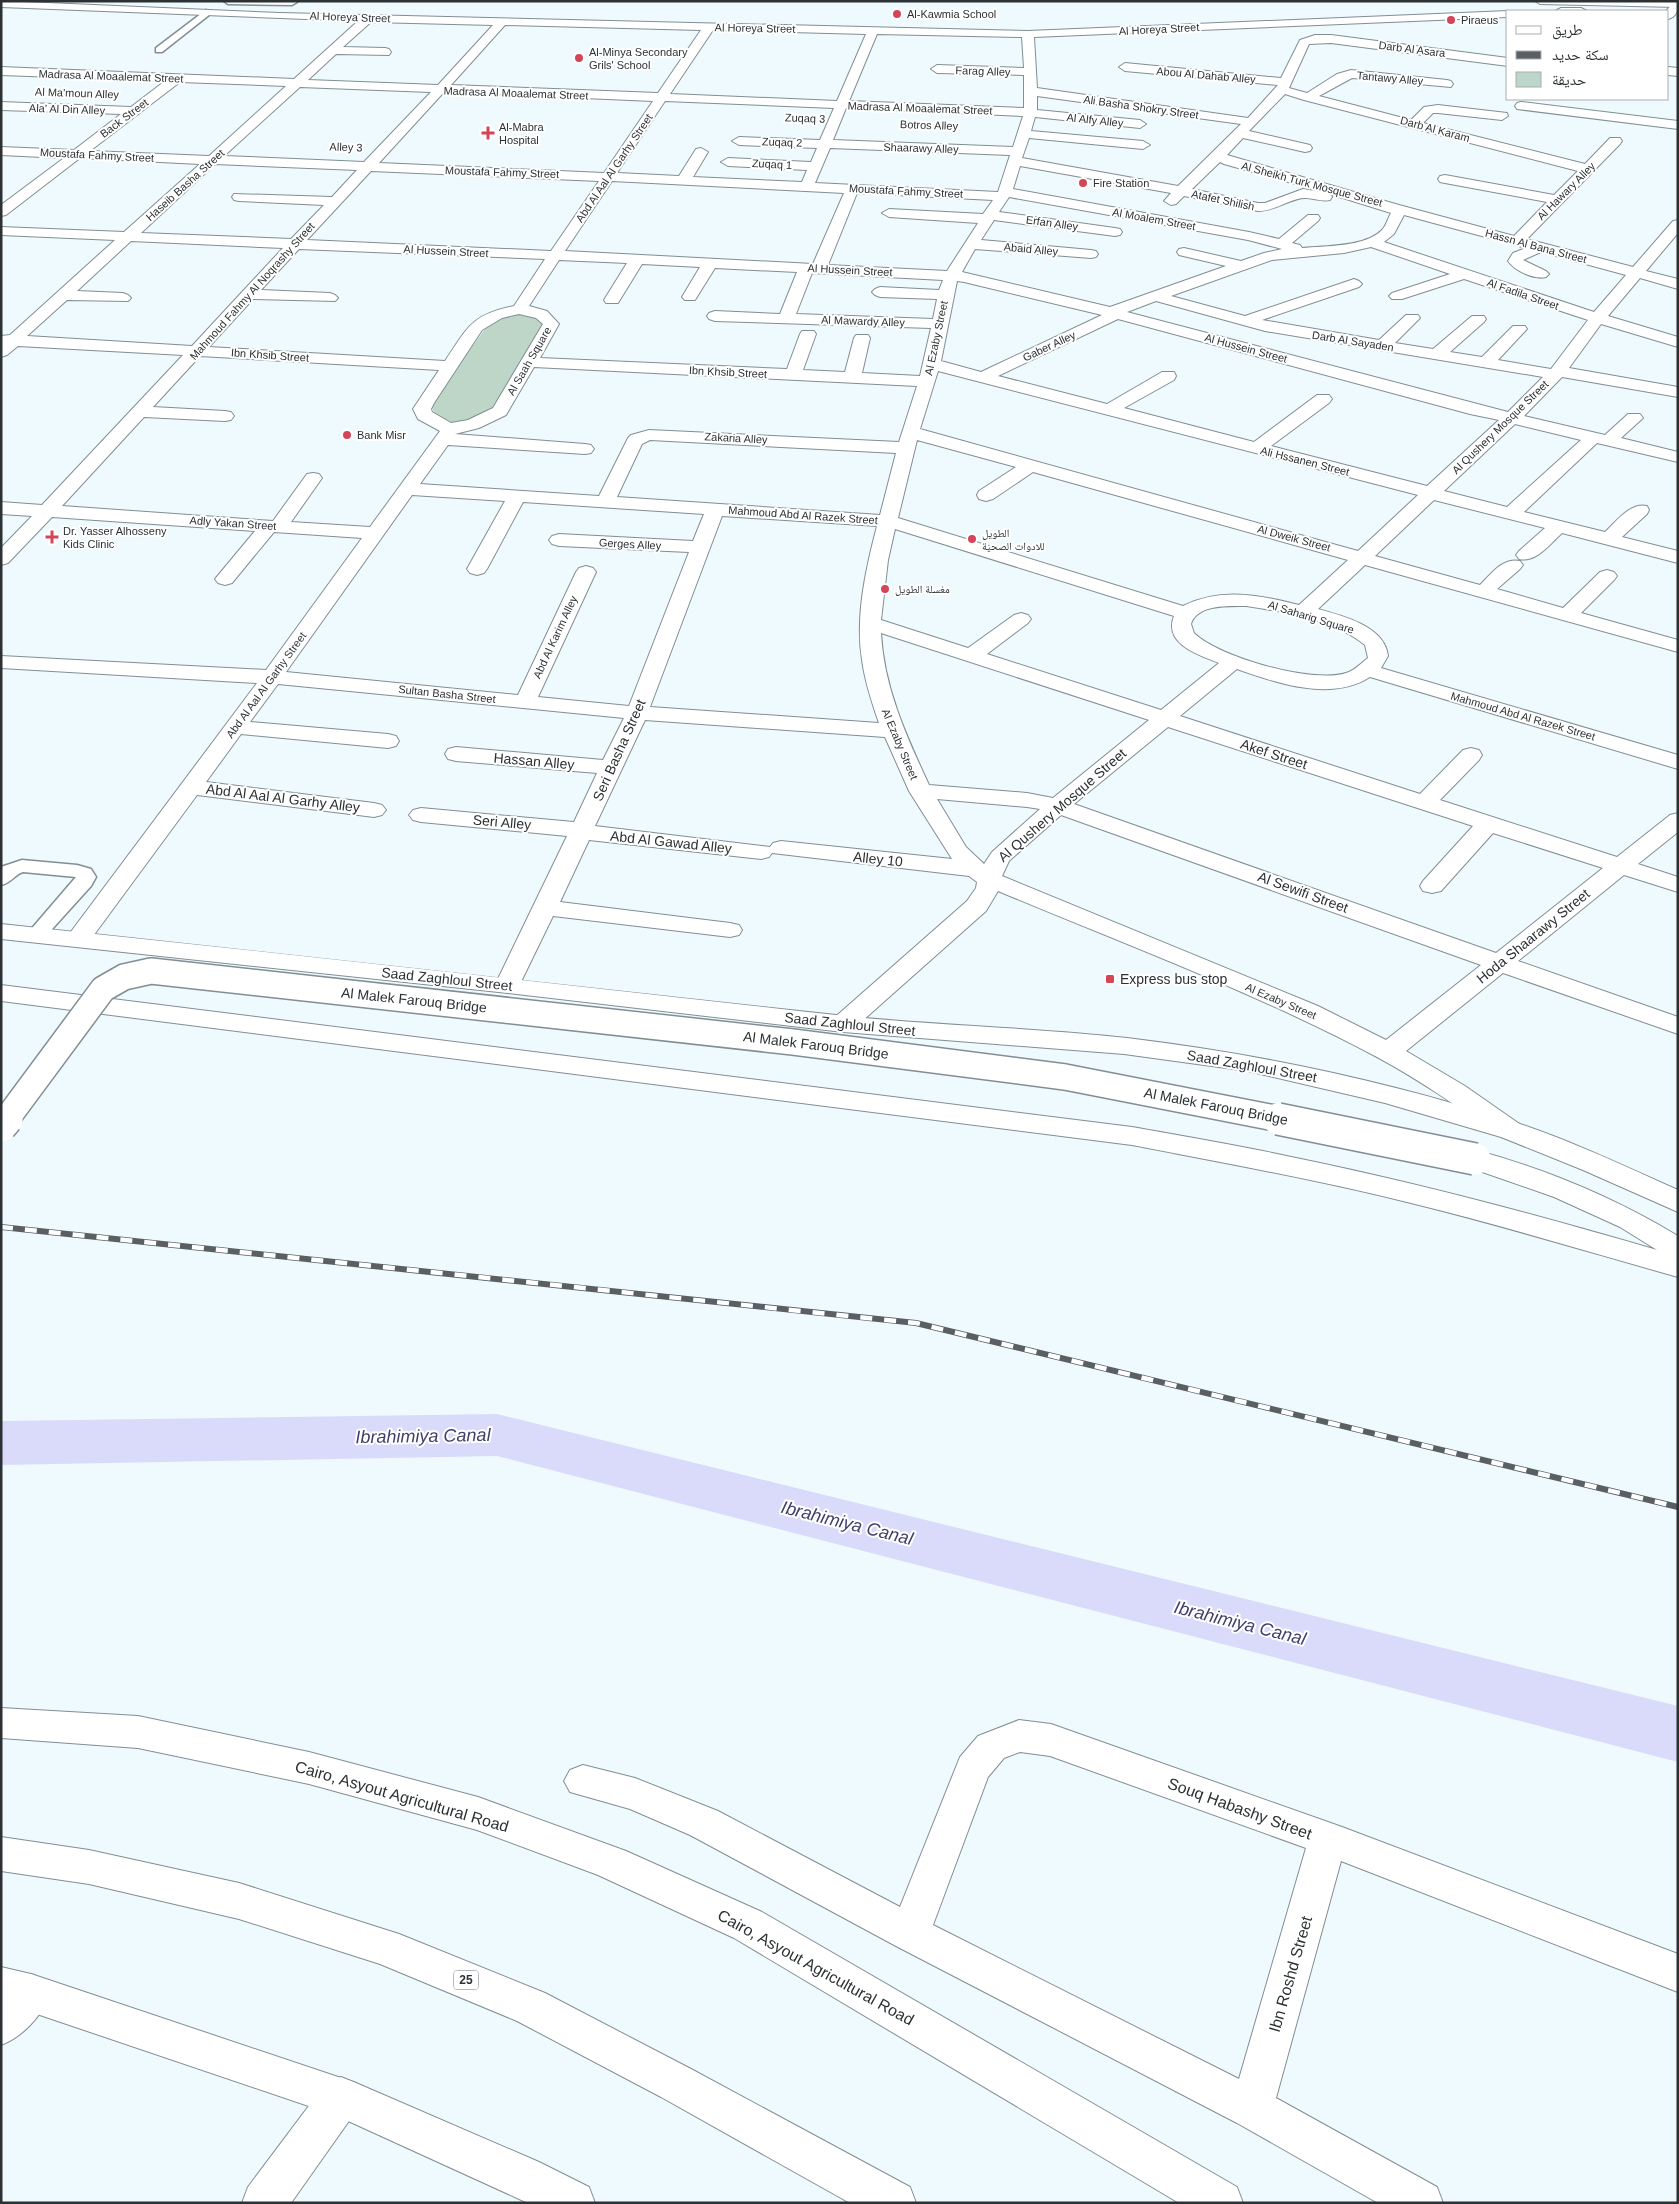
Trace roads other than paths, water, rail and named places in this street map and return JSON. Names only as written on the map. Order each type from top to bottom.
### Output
[{"type":"main road","points":[[1540,1],[1604,7],[1678,4],[1669,23]]},
{"type":"main road","points":[[280,16],[292,2]]},
{"type":"main road","name":"Al Horeya Street","points":[[1,4],[280,16],[1028,34],[1506,14]]},
{"type":"main road","name":"Haseib Basha Street","points":[[1,352],[8,340],[64,295],[368,18]]},
{"type":"main road","points":[[1367,44],[1389,18]]},
{"type":"main road","name":"Mahmoud Fahmy Al Noqrashy Street","points":[[1,559],[199,350],[334,201],[442,90],[502,21]]},
{"type":"main road","name":"Abd Al Aal Al Garhy Street","points":[[519,309],[709,27]]},
{"type":"main road","points":[[1147,42],[1158,29]]},
{"type":"main road","points":[[807,186],[873,30]]},
{"type":"main road","name":"Al Ezaby Street","points":[[1028,34],[1030,81],[1022,132],[1003,194],[971,244],[948,285],[929,373],[908,440],[878,560],[870,623],[872,658],[880,694],[893,731],[920,791],[957,851],[982,874],[1309,1012],[1388,1052],[1454,1092],[1511,1131]]},
{"type":"main road","name":"Darb Al Asara","points":[[1315,39],[1506,62]]},
{"type":"main road","name":"Al Sheikh Turk Mosque Street","points":[[1113,313],[1200,279],[1269,256],[1301,250],[1336,249],[1370,242],[1385,235],[1390,230],[1398,212],[1387,205],[1229,162],[1218,156],[1285,86],[1302,43],[1315,39]]},
{"type":"main road","points":[[332,50],[385,52]]},
{"type":"main road","points":[[1136,54],[1122,72],[1168,81]]},
{"type":"main road","name":"Farag Alley","points":[[937,69],[1030,81]]},
{"type":"main road","name":"Madrasa Al Moaalemat Street","points":[[1,71],[840,105],[1022,132]]},
{"type":"main road","name":"Abou Al Dahab Alley","points":[[1122,72],[1285,86]]},
{"type":"main road","name":"Tantawy Alley","points":[[1308,97],[1345,75],[1365,74],[1447,84]]},
{"type":"main road","name":"Back Street","points":[[1,212],[176,79]]},
{"type":"main road","points":[[1395,91],[1407,79]]},
{"type":"main road","name":"Ali Basha Shokry Street","points":[[1030,81],[1098,100],[1250,122]]},
{"type":"main road","name":"Darb Al Karam","points":[[1285,86],[1308,97],[1587,169]]},
{"type":"main road","points":[[1098,100],[1112,90]]},
{"type":"main road","name":"Al Ma'moun Alley","points":[[134,96],[152,96]]},
{"type":"main road","points":[[408,104],[427,105]]},
{"type":"main road","name":"Ala' Al Din Alley","points":[[1,106],[133,111]]},
{"type":"main road","points":[[1521,106],[1626,114],[1678,125]]},
{"type":"main road","points":[[1389,117],[1402,108]]},
{"type":"main road","points":[[1397,135],[1417,125],[1429,110],[1438,109],[1502,116]]},
{"type":"main road","name":"Zuqaq 3","points":[[818,118],[834,120]]},
{"type":"main road","points":[[834,120],[853,122]]},
{"type":"main road","name":"Al Alfy Alley","points":[[1022,132],[1149,125]]},
{"type":"main road","points":[[1022,132],[1142,145]]},
{"type":"main road","name":"Shaarawy Alley","points":[[824,144],[1022,132]]},
{"type":"main road","name":"Atafet Shilish","points":[[1022,132],[1181,191],[1242,204],[1264,208],[1306,193],[1365,206],[1387,205]]},
{"type":"main road","points":[[1240,133],[1305,148]]},
{"type":"main road","name":"Zuqaq 2","points":[[739,141],[824,144]]},
{"type":"main road","name":"Al Hawary Alley","points":[[1517,241],[1616,141]]},
{"type":"main road","name":"Alley 3","points":[[366,148],[385,149]]},
{"type":"main road","name":"Moustafa Fahmy Street","points":[[1,151],[852,189],[929,188],[1003,194]]},
{"type":"main road","points":[[684,180],[701,152]]},
{"type":"main road","points":[[1154,218],[1218,156]]},
{"type":"main road","name":"Zuqaq 1","points":[[728,162],[815,166]]},
{"type":"main road","points":[[1445,179],[1557,200]]},
{"type":"main road","points":[[786,319],[852,189]]},
{"type":"main road","points":[[1242,204],[1271,190]]},
{"type":"main road","name":"Al Moalem Street","points":[[1003,194],[1154,218],[1249,236],[1301,250]]},
{"type":"main road","points":[[239,197],[334,201]]},
{"type":"main road","name":"Hassn Al Bana Street","points":[[1387,205],[1678,284]]},
{"type":"main road","name":"Erfan Alley","points":[[889,213],[988,217],[1115,232]]},
{"type":"main road","points":[[1282,244],[1313,218]]},
{"type":"main road","name":"Al Qushery Mosque Street","points":[[1303,612],[1512,418],[1556,373],[1635,273],[1671,241],[1678,224]]},
{"type":"main road","points":[[1448,237],[1471,228]]},
{"type":"main road","name":"Al Hussein Street","points":[[1,231],[812,268],[948,285],[976,279],[1512,418],[1678,457]]},
{"type":"main road","name":"Al Fadila Street","points":[[1370,242],[1597,319],[1678,342]]},
{"type":"main road","name":"Abaid Alley","points":[[971,244],[1091,254]]},
{"type":"main road","points":[[1541,247],[1518,256],[1515,261],[1521,266],[1541,274]]},
{"type":"main road","points":[[1184,252],[1240,265]]},
{"type":"main road","points":[[612,300],[637,259]]},
{"type":"main road","points":[[690,297],[710,263]]},
{"type":"main road","points":[[1173,273],[1200,279]]},
{"type":"main road","points":[[1397,296],[1465,274]]},
{"type":"main road","points":[[1243,321],[1354,284]]},
{"type":"main road","points":[[880,292],[948,285]]},
{"type":"main road","points":[[249,294],[330,298]]},
{"type":"main road","points":[[64,295],[123,298]]},
{"type":"main road","name":"Darb Al Sayaden","points":[[1154,296],[1243,321],[1329,337],[1678,392]]},
{"type":"main road","name":"Al Saah Square","points":[[519,309],[542,314],[549,319],[551,324],[530,362],[500,411],[446,434],[424,415],[422,409],[448,366],[481,322],[497,314],[519,309]]},
{"type":"main road","name":"Gaber Alley","points":[[983,377],[1113,313]]},
{"type":"main road","name":"Al Mawardy Alley","points":[[715,316],[940,324]]},
{"type":"main road","points":[[1382,346],[1412,318]]},
{"type":"main road","points":[[1436,355],[1478,319]]},
{"type":"main road","points":[[1486,363],[1519,329]]},
{"type":"main road","points":[[793,375],[808,334]]},
{"type":"main road","points":[[1304,364],[1329,337]]},
{"type":"main road","points":[[852,378],[862,338]]},
{"type":"main road","name":"Ibn Khsib Street","points":[[8,340],[448,366]]},
{"type":"main road","points":[[1378,384],[1413,351]]},
{"type":"main road","name":"Ibn Khsib Street","points":[[530,362],[852,378],[929,373]]},
{"type":"main road","name":"Ali Hssanen Street","points":[[929,373],[983,377],[1609,540],[1626,566],[1678,557]]},
{"type":"main road","points":[[1109,410],[1168,376]]},
{"type":"main road","points":[[1257,448],[1323,399]]},
{"type":"main road","points":[[141,412],[225,416]]},
{"type":"main road","points":[[1511,514],[1601,439],[1634,418]]},
{"type":"main road","points":[[446,434],[585,449]]},
{"type":"main road","name":"Abd Al Aal Al Garhy Street","points":[[79,938],[272,677],[446,434]]},
{"type":"main road","name":"Zakaria Alley","points":[[606,501],[634,442],[642,436],[908,440]]},
{"type":"main road","name":"Al Dweik Street","points":[[908,440],[1032,466],[1678,646]]},
{"type":"main road","points":[[986,495],[1032,466]]},
{"type":"main road","points":[[225,579],[314,478]]},
{"type":"main road","name":"Mahmoud Abd Al Razek Street","points":[[407,488],[889,522],[1186,613]]},
{"type":"main road","points":[[476,568],[518,496]]},
{"type":"main road","name":"Adly Yakan Street","points":[[1,508],[375,533]]},
{"type":"main road","name":"Seri Basha Street","points":[[508,985],[638,713],[716,509]]},
{"type":"main road","points":[[1609,540],[1640,510]]},
{"type":"main road","points":[[1484,591],[1558,526]]},
{"type":"main road","name":"Gerges Alley","points":[[558,540],[701,547]]},
{"type":"main road","points":[[1567,615],[1626,566]]},
{"type":"main road","name":"Abd Al Karim Alley","points":[[525,702],[586,572]]},
{"type":"main road","name":"Al Saharig Square","points":[[1186,613],[1200,605],[1222,600],[1271,603],[1303,612],[1346,626],[1372,640],[1378,650],[1378,659],[1367,670]]},
{"type":"main road","points":[[1186,613],[1181,620],[1181,628],[1186,637],[1194,644],[1234,661],[1281,676],[1309,681],[1337,681],[1352,679],[1367,670]]},
{"type":"main road","points":[[971,656],[1021,619]]},
{"type":"main road","name":"Akef Street","points":[[870,623],[1678,885]]},
{"type":"main road","name":"Al Qushery Mosque Street","points":[[843,1024],[977,906],[986,893],[982,874],[1000,857],[1058,806],[1234,661]]},
{"type":"main road","name":"Sultan Basha Street","points":[[1,662],[272,677],[638,713],[893,731]]},
{"type":"main road","name":"Mahmoud Abd Al Razek Street","points":[[1367,670],[1678,762]]},
{"type":"main road","points":[[235,727],[388,741]]},
{"type":"main road","name":"Hassan Alley","points":[[456,754],[612,768]]},
{"type":"main road","points":[[1424,803],[1471,756]]},
{"type":"main road","name":"Abd Al Aal Al Garhy Alley","points":[[191,787],[374,810]]},
{"type":"main road","name":"Al Sewifi Street","points":[[920,791],[1027,800],[1058,806],[1678,1026]]},
{"type":"main road","name":"Seri Alley","points":[[421,815],[582,831]]},
{"type":"main road","name":"Hoda Shaarawy Street","points":[[1388,1052],[1678,820]]},
{"type":"main road","points":[[1432,886],[1488,824]]},
{"type":"main road","name":"Abd Al Gawad Alley","points":[[582,831],[771,850]]},
{"type":"main road","name":"Alley 10","points":[[771,850],[982,874]]},
{"type":"main road","points":[[546,908],[730,930]]},
{"type":"main road","name":"Saad Zaghloul Street","points":[[1,932],[79,938],[843,1024],[1124,1046],[1248,1063],[1316,1076],[1393,1096],[1511,1131],[1593,1163],[1678,1202]]},
{"type":"main road","name":"Al Malek Farouq Bridge","points":[[1,1126],[103,989],[124,977],[151,972],[793,1042],[1065,1078],[1352,1133],[1475,1159],[1564,1190],[1630,1220],[1678,1250]]},
{"type":"main road","points":[[1,993],[1132,1136],[1318,1171],[1504,1216],[1678,1267]]},
{"type":"main road","points":[[1504,1216],[1537,1212],[1550,1207],[1560,1200],[1564,1190],[1562,1178],[1555,1167],[1511,1131]]},
{"type":"main road","name":"Cairo, Asyout Agricultural Road","points":[[1,1723],[138,1732],[309,1768],[478,1814],[612,1863],[748,1925],[1221,2203]]},
{"type":"main road","name":"Souq Habashy Street","points":[[910,1933],[974,1768],[991,1746],[1019,1736],[1051,1740],[1328,1839],[1678,1973]]},
{"type":"main road","points":[[583,1781],[635,1794],[704,1823],[910,1933],[1252,2108],[1421,2203]]},
{"type":"main road","name":"Ibn Roshd Street","points":[[1252,2108],[1328,1839]]},
{"type":"main road","name":"25","points":[[1,1854],[89,1867],[239,1901],[385,1947],[531,2007],[676,2083],[894,2203]]},
{"type":"main road","points":[[1,2026],[16,1989],[341,2097],[524,2177],[573,2203]]},
{"type":"main road","points":[[264,2203],[341,2097]]},
{"type":"lane","points":[[228,1],[292,2]]},
{"type":"lane","points":[[159,50],[206,13]]},
{"type":"lane","points":[[1,879],[9,870],[22,866],[84,873],[86,877],[84,882],[37,934]]},
{"type":"waterway","name":"Ibrahimiya Canal","points":[[1,1443],[497,1435],[1678,1734]]},
{"type":"railway","points":[[1,1227],[916,1323],[1678,1507]]},
{"type":"place","name":"Al-Kawmia School","points":[[897,14]]},
{"type":"place","name":"Piraeus","points":[[1451,20]]},
{"type":"place","name":"Al-Minya Secondary Grils' School","points":[[579,58]]},
{"type":"place","name":"Al-Mabra Hospital","points":[[488,133]]},
{"type":"place","name":"Fire Station","points":[[1083,183]]},
{"type":"place","name":"Bank Misr","points":[[347,435]]},
{"type":"place","name":"Dr. Yasser Alhosseny Kids Clinic","points":[[52,537]]},
{"type":"place","name":"الطويل للادوات الصحية","points":[[972,539]]},
{"type":"place","name":"مغسلة الطويل","points":[[885,589]]},
{"type":"place","name":"Express bus stop","points":[[1110,979]]}]
